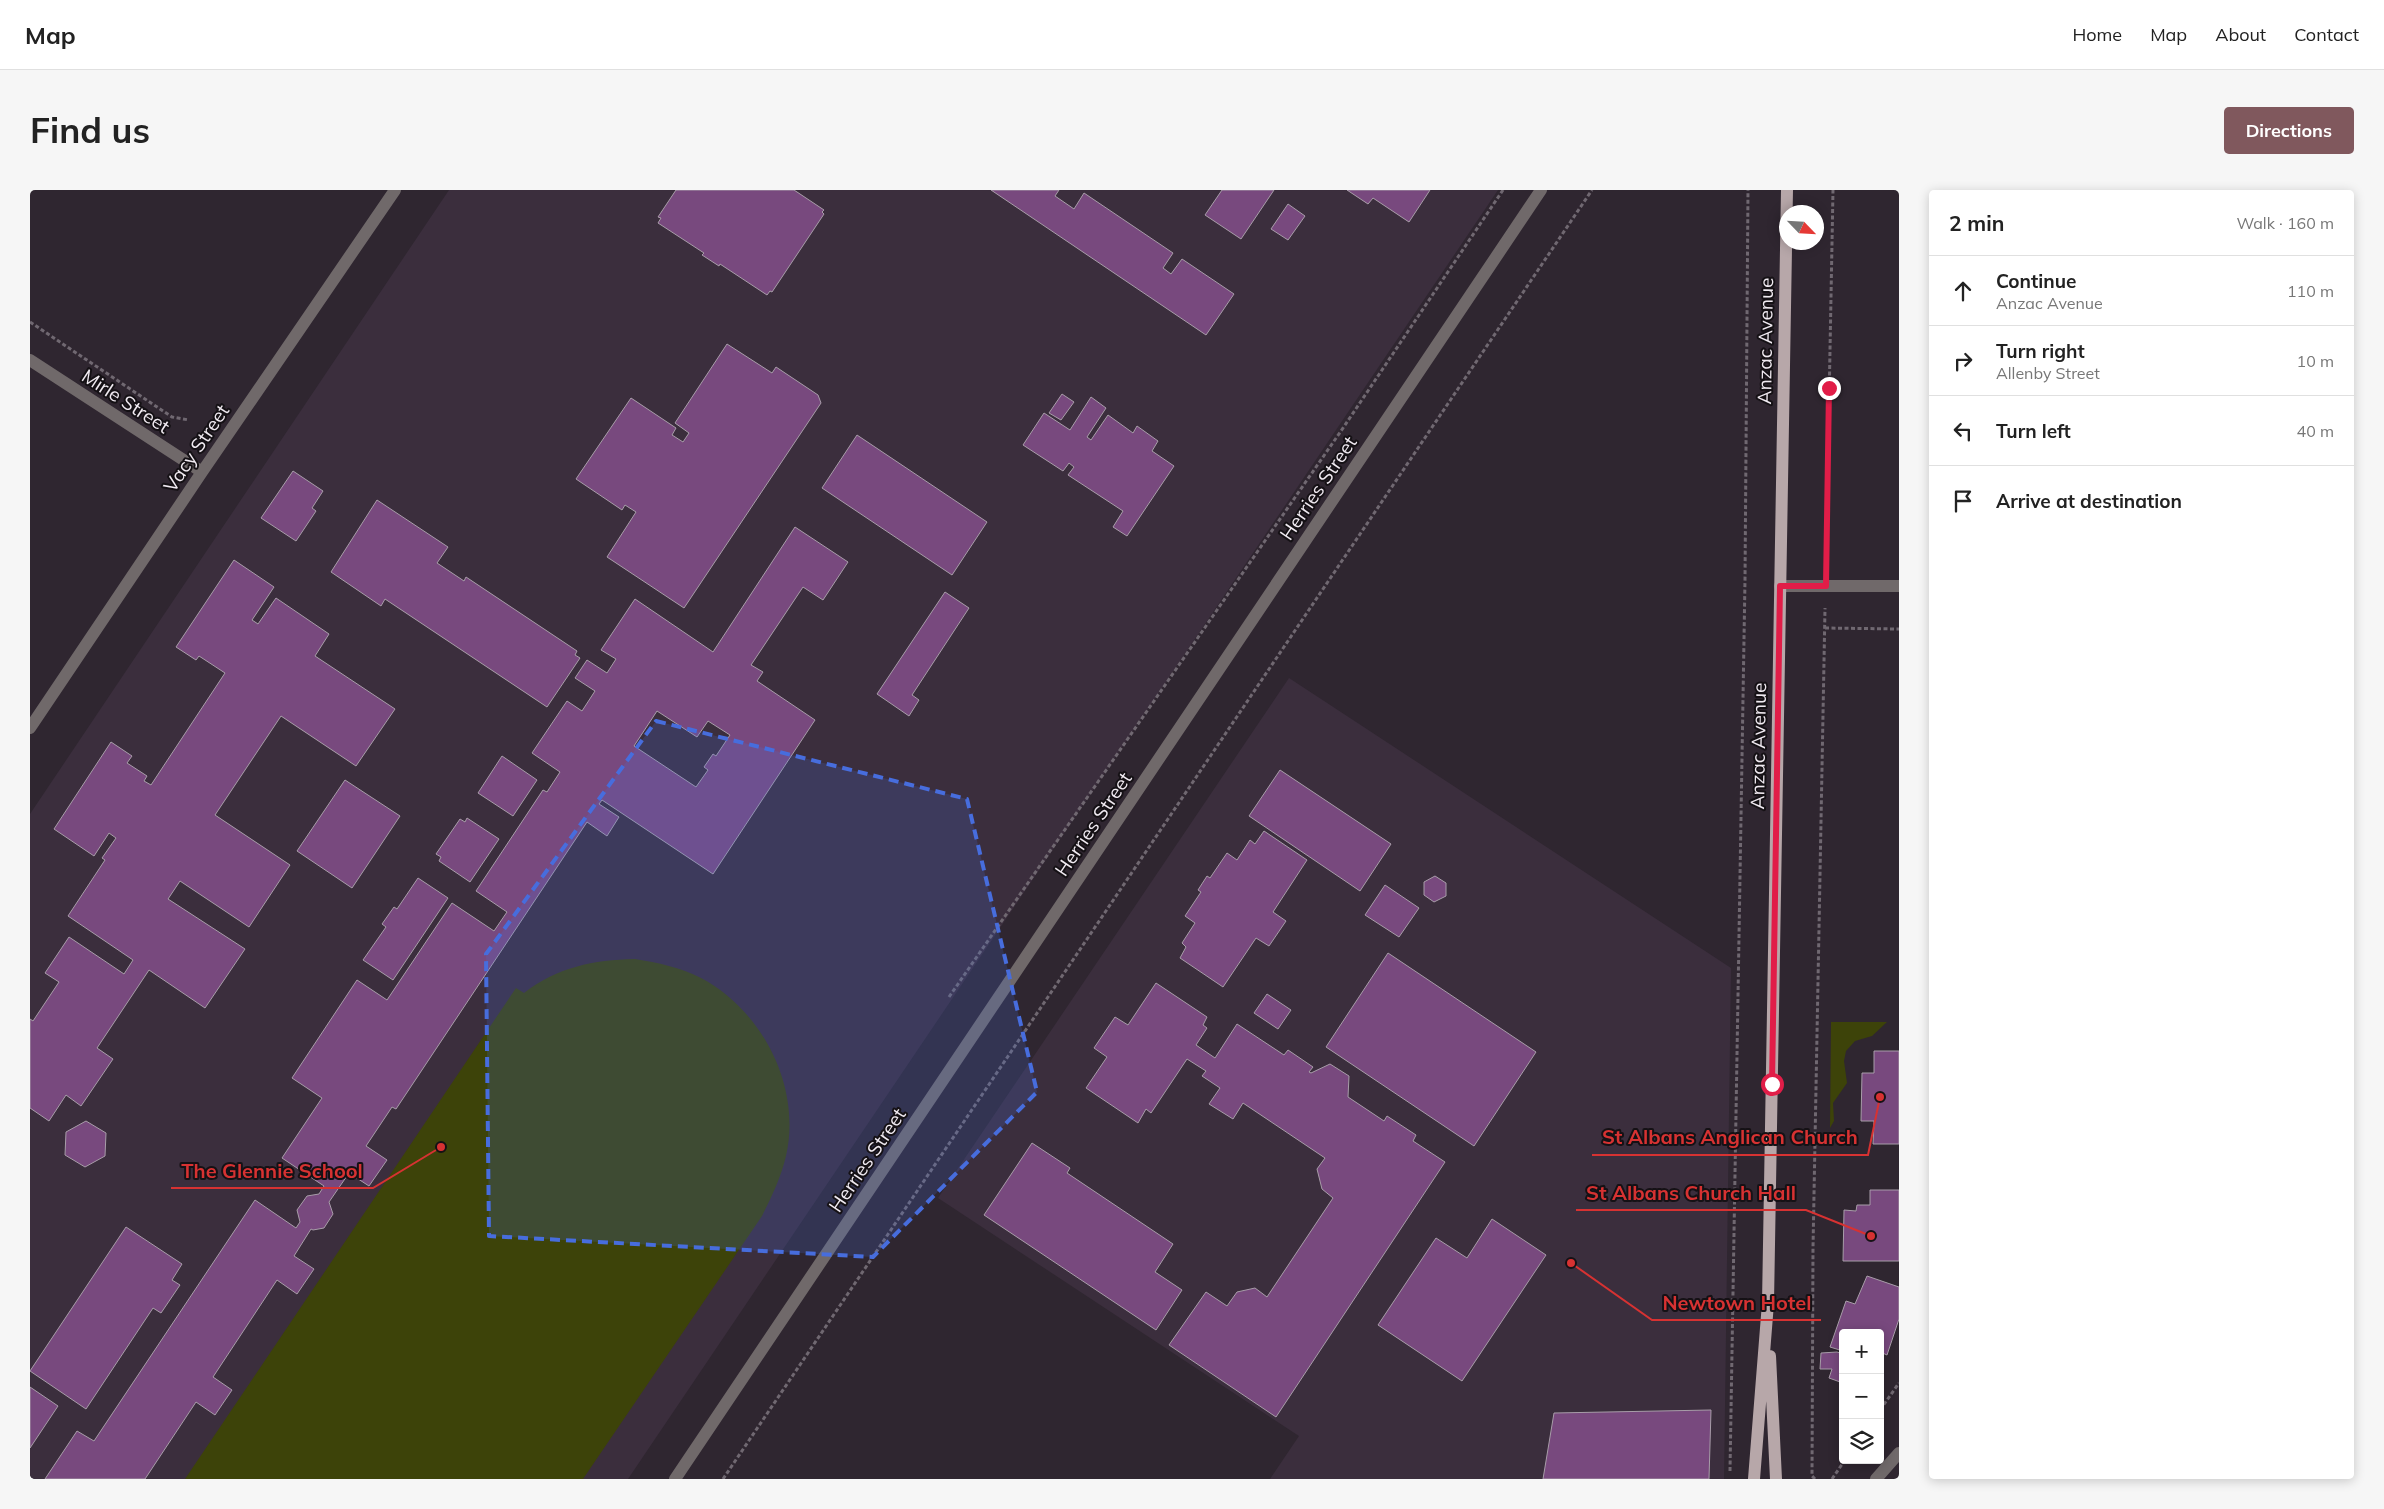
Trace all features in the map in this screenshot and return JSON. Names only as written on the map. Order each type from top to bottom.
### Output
[{"type":"main road","name":"Anzac Avenue","points":[[1754,1479],[1768,1303],[1787,190]]},
{"type":"main road","name":"Anzac Avenue","points":[[1768,1303],[1777,1478]]},
{"type":"street","name":"Vacy Street","points":[[30,728],[395,190]]},
{"type":"street","name":"Herries Street","points":[[675,1479],[1541,190]]},
{"type":"street","name":"Mirle Street","points":[[30,360],[202,472]]},
{"type":"street","points":[[1780,586],[1899,586]]},
{"type":"street","points":[[1876,1479],[1899,1453]]},
{"type":"path","points":[[949,997],[1341,432],[1503,190]]},
{"type":"path","points":[[723,1479],[1592,190]]},
{"type":"path","points":[[1730,1479],[1745,580],[1748,190]]},
{"type":"path","points":[[1815,1479],[1812,1476],[1813,1258],[1833,190]]},
{"type":"path","points":[[30,322],[172,417],[189,420]]},
{"type":"path","points":[[1825,628],[1899,629]]},
{"type":"path","points":[[1884,1404],[1899,1383]]},
{"type":"path","points":[[1832,1479],[1842,1464]]},
{"type":"highlighted area","points":[[656,721],[967,799],[1037,1092],[873,1257],[489,1236],[486,954]]},
{"type":"shaded area","points":[[449,190],[1498,190],[628,1479],[30,1479],[30,814]]},
{"type":"shaded area","points":[[1289,678],[1731,968],[1724,1479],[1270,1479],[1299,1436],[938,1198]]},
{"type":"green space","points":[[635,959],[669,966],[693,974],[723,992],[742,1010],[759,1030],[772,1053],[782,1078],[788,1104],[789,1130],[782,1171],[762,1216],[583,1479],[185,1479],[516,988],[524,993],[563,971],[590,963]]},
{"type":"green space","points":[[1831,1022],[1887,1022],[1872,1036],[1855,1041],[1846,1051],[1844,1061],[1847,1083],[1833,1103],[1834,1121],[1830,1128]]},
{"type":"building","points":[[676,190],[794,190],[824,210],[822,212],[824,214],[772,292],[770,291],[767,295],[720,264],[719,266],[702,255],[704,253],[658,223],[661,218],[658,217]]},
{"type":"building","points":[[991,190],[1059,190],[1055,196],[1074,209],[1084,193],[1173,253],[1163,268],[1171,274],[1182,259],[1234,294],[1206,335]]},
{"type":"building","points":[[1222,190],[1274,190],[1241,239],[1205,215]]},
{"type":"building","points":[[1347,190],[1430,190],[1409,222],[1373,198],[1368,204]]},
{"type":"building","points":[[1288,204],[1305,216],[1288,240],[1271,229]]},
{"type":"building","points":[[727,344],[772,373],[776,367],[818,395],[821,403],[684,608],[607,557],[636,512],[625,505],[622,510],[576,479],[631,398],[676,428],[672,435],[683,442],[689,433],[675,423]]},
{"type":"building","points":[[1062,394],[1074,402],[1061,420],[1049,413]]},
{"type":"building","points":[[1091,397],[1106,408],[1087,437],[1091,440],[1108,415],[1133,433],[1137,426],[1158,441],[1152,451],[1174,466],[1127,536],[1113,527],[1123,511],[1068,475],[1074,467],[1069,463],[1063,471],[1023,445],[1044,413],[1070,430]]},
{"type":"building","points":[[857,435],[987,522],[952,575],[822,488]]},
{"type":"building","points":[[293,471],[323,491],[312,508],[316,511],[296,541],[261,518]]},
{"type":"building","points":[[377,500],[448,547],[437,563],[464,581],[466,577],[577,651],[575,655],[580,658],[547,707],[385,599],[381,606],[331,572]]},
{"type":"building","points":[[795,527],[848,562],[823,600],[803,587],[751,665],[763,672],[757,681],[815,720],[713,874],[602,800],[599,804],[619,817],[607,836],[587,822],[396,1109],[392,1107],[366,1146],[387,1160],[369,1186],[349,1173],[329,1202],[333,1214],[324,1228],[311,1229],[294,1256],[314,1269],[297,1294],[277,1280],[213,1377],[232,1390],[215,1415],[196,1402],[145,1479],[45,1479],[77,1431],[94,1441],[255,1200],[296,1228],[300,1222],[297,1210],[307,1196],[319,1194],[324,1186],[282,1158],[322,1098],[292,1078],[357,980],[387,1000],[452,903],[494,931],[507,912],[476,891],[543,790],[547,792],[560,772],[532,753],[567,701],[582,711],[595,691],[575,678],[587,660],[607,673],[616,659],[601,650],[635,599],[713,652]],"holes":[[[657,711],[697,737],[708,721],[730,735],[716,756],[713,754],[704,767],[708,770],[696,787],[634,746]]]},
{"type":"building","points":[[234,560],[274,587],[252,620],[258,624],[276,598],[329,634],[315,656],[395,709],[356,766],[281,716],[215,815],[290,865],[249,927],[180,881],[168,899],[245,949],[205,1008],[149,970],[97,1048],[113,1059],[81,1106],[66,1095],[49,1121],[30,1108],[30,1019],[33,1021],[59,982],[45,973],[69,937],[124,974],[133,960],[68,916],[105,860],[102,858],[116,838],[109,833],[94,856],[54,829],[111,742],[132,756],[127,763],[147,776],[144,781],[151,785],[225,673],[199,656],[196,660],[176,647]]},
{"type":"building","points":[[945,592],[969,608],[912,695],[919,700],[909,716],[877,694]]},
{"type":"building","points":[[502,756],[537,780],[513,816],[478,793]]},
{"type":"building","points":[[1280,770],[1391,844],[1360,891],[1249,816]]},
{"type":"building","points":[[345,780],[400,816],[352,888],[297,851]]},
{"type":"building","points":[[467,818],[499,839],[470,882],[439,861],[441,857],[436,854],[460,819],[465,822]]},
{"type":"building","points":[[1264,831],[1307,860],[1273,912],[1286,921],[1269,946],[1256,938],[1223,987],[1180,958],[1186,947],[1182,943],[1195,923],[1185,916],[1201,892],[1198,890],[1207,876],[1210,878],[1227,853],[1237,860],[1250,840],[1255,844]]},
{"type":"building","points":[[1435,876],[1446,883],[1446,896],[1434,902],[1424,895],[1424,882]]},
{"type":"building","points":[[418,878],[448,898],[393,980],[363,960],[386,927],[382,924],[394,907],[397,909]]},
{"type":"building","points":[[1385,885],[1419,908],[1399,937],[1365,915]]},
{"type":"building","points":[[1388,953],[1536,1052],[1474,1146],[1326,1047]]},
{"type":"building","points":[[1156,983],[1207,1017],[1203,1025],[1207,1028],[1196,1045],[1215,1058],[1237,1024],[1284,1055],[1288,1050],[1313,1067],[1309,1072],[1311,1073],[1330,1064],[1349,1076],[1348,1097],[1384,1121],[1387,1116],[1416,1135],[1413,1141],[1445,1162],[1276,1417],[1169,1345],[1206,1292],[1227,1306],[1237,1292],[1255,1288],[1267,1297],[1333,1198],[1322,1189],[1317,1169],[1325,1158],[1243,1103],[1233,1119],[1209,1104],[1220,1088],[1202,1076],[1206,1071],[1187,1059],[1151,1113],[1146,1109],[1138,1123],[1086,1088],[1107,1057],[1094,1048],[1115,1017],[1128,1025]]},
{"type":"building","points":[[1267,994],[1291,1010],[1278,1029],[1254,1013]]},
{"type":"building","points":[[1874,1051],[1899,1051],[1899,1144],[1873,1144],[1874,1121],[1861,1121],[1862,1073],[1874,1073]]},
{"type":"building","points":[[86,1121],[106,1133],[105,1156],[85,1167],[65,1155],[66,1132]]},
{"type":"building","points":[[1032,1143],[1070,1168],[1067,1173],[1173,1244],[1155,1272],[1182,1290],[1156,1330],[984,1215]]},
{"type":"building","points":[[1870,1190],[1899,1190],[1899,1261],[1843,1261],[1844,1210],[1856,1211],[1857,1205],[1870,1205]]},
{"type":"building","points":[[1492,1219],[1546,1255],[1462,1381],[1378,1325],[1436,1238],[1467,1258]]},
{"type":"building","points":[[126,1227],[182,1264],[172,1280],[180,1285],[161,1313],[153,1308],[86,1409],[30,1371]]},
{"type":"building","points":[[1867,1276],[1899,1287],[1899,1319],[1887,1355],[1884,1354],[1884,1329],[1839,1329],[1839,1350],[1830,1347],[1846,1301],[1855,1304]]},
{"type":"building","points":[[1821,1353],[1839,1353],[1839,1382],[1829,1378],[1832,1369],[1820,1369]]},
{"type":"building","points":[[30,1387],[58,1406],[30,1448]]},
{"type":"building","points":[[1711,1410],[1709,1479],[1543,1479],[1554,1413]]},
{"type":"place","name":"St Albans Anglican Church","points":[[1880,1097]]},
{"type":"place","name":"The Glennie School","points":[[441,1147]]},
{"type":"place","name":"St Albans Church Hall","points":[[1871,1236]]},
{"type":"place","name":"Newtown Hotel","points":[[1571,1263]]},
{"type":"route","points":[[1772,1084],[1780,586],[1826,586],[1829,388]]}]
